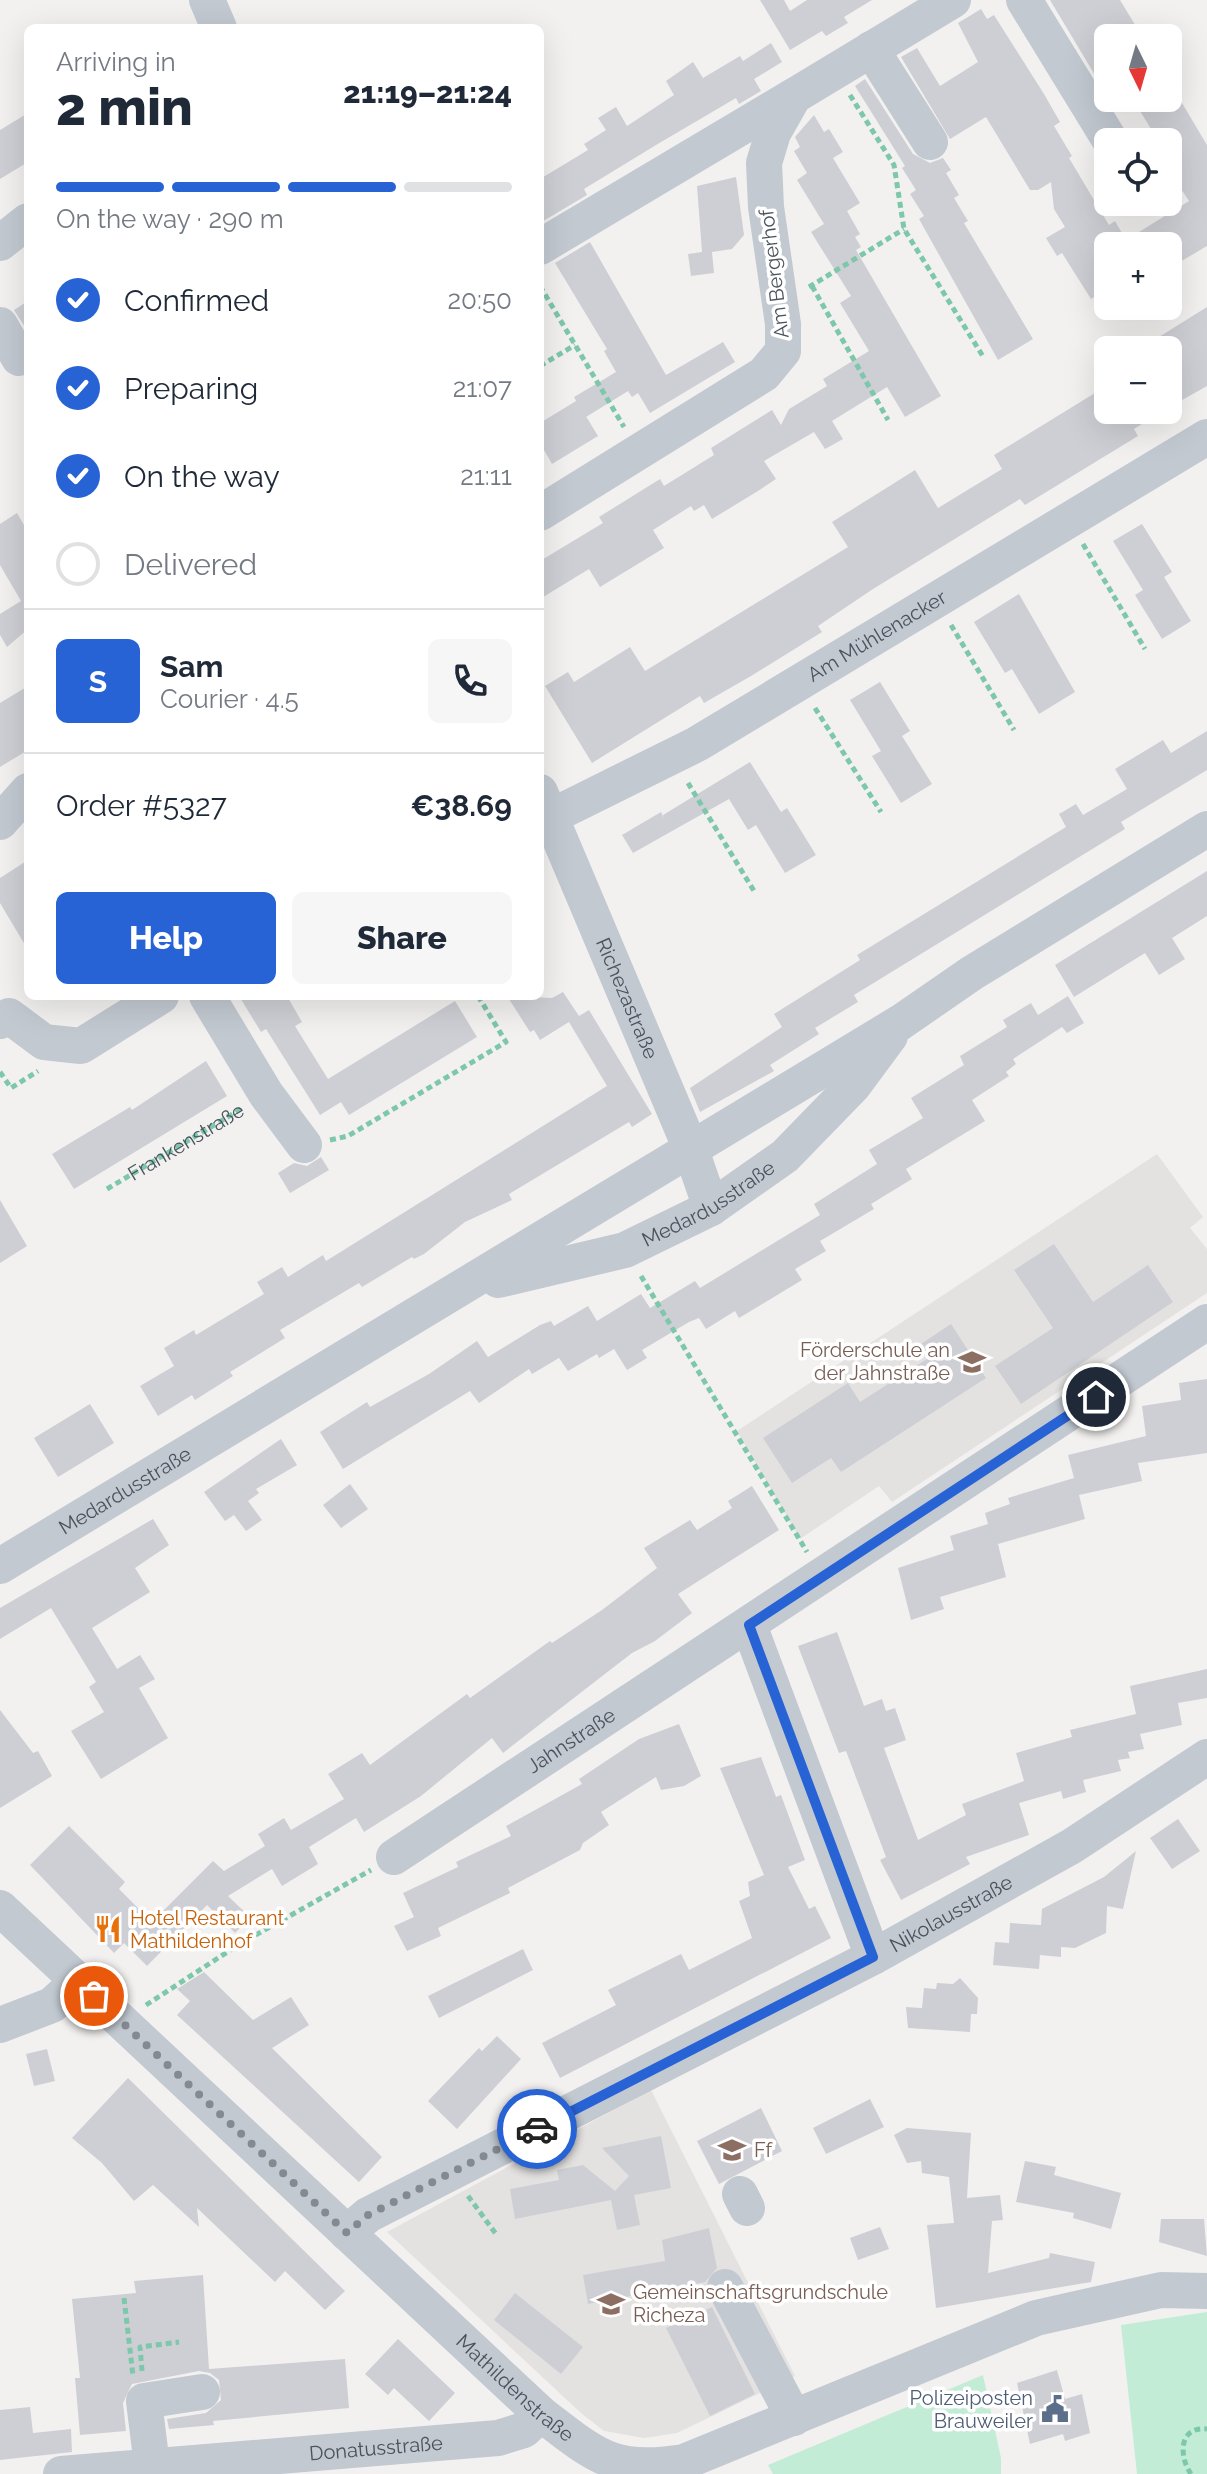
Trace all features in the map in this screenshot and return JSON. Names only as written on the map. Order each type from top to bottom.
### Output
[{"type":"street","points":[[207,0],[217,24]]},
{"type":"street","name":"Am Bergerhof","points":[[544,511],[764,374],[783,351],[795,290],[766,207],[764,163],[773,133],[794,96],[953,0]]},
{"type":"street","points":[[1024,0],[1102,128]]},
{"type":"street","points":[[871,49],[930,142]]},
{"type":"street","points":[[544,245],[794,96]]},
{"type":"street","points":[[0,243],[24,224]]},
{"type":"street","points":[[0,325],[19,358]]},
{"type":"street","name":"Am Mühlenacker","points":[[544,809],[672,757],[1207,437]]},
{"type":"street","points":[[0,822],[24,795]]},
{"type":"street","name":"Richezastraße","points":[[544,811],[690,1147],[711,1208]]},
{"type":"street","name":"Medardusstraße","points":[[0,1566],[901,1022],[972,973],[1207,829]]},
{"type":"street","points":[[3,1011],[44,1042],[81,1046],[155,1000]]},
{"type":"street","name":"Frankenstraße","points":[[209,1000],[266,1094],[304,1145]]},
{"type":"street","name":"Medardusstraße","points":[[456,1291],[548,1265],[625,1250],[711,1208],[785,1156],[853,1086],[901,1022]]},
{"type":"street","name":"Jahnstraße","points":[[394,1857],[1207,1322]]},
{"type":"street","points":[[749,1625],[873,1957]]},
{"type":"street","name":"Nikolausstraße","points":[[347,2233],[368,2215],[873,1957],[1072,1846],[1207,1757]]},
{"type":"street","name":"Mathildenstraße","points":[[0,1908],[541,2414],[598,2457],[624,2470],[684,2462],[1036,2318],[1161,2290],[1207,2291]]},
{"type":"street","points":[[0,2025],[52,2005],[78,1981]]},
{"type":"street","points":[[725,2287],[794,2418]]},
{"type":"street","points":[[152,2466],[144,2401],[202,2392]]},
{"type":"street","name":"Donatusstraße","points":[[61,2474],[498,2438],[524,2430],[541,2414]]},
{"type":"path","points":[[835,71],[894,165],[904,229],[984,358]]},
{"type":"path","points":[[888,420],[795,290],[904,229]]},
{"type":"path","points":[[544,293],[639,452]]},
{"type":"path","points":[[544,364],[575,345]]},
{"type":"path","points":[[1069,520],[1145,649]]},
{"type":"path","points":[[936,600],[1014,730]]},
{"type":"path","points":[[799,683],[881,812]]},
{"type":"path","points":[[672,757],[754,891]]},
{"type":"path","points":[[304,1145],[348,1136],[506,1042],[480,1000]]},
{"type":"path","name":"Frankenstraße","points":[[107,1189],[266,1094]]},
{"type":"path","points":[[625,1250],[822,1577]]},
{"type":"path","points":[[122,2021],[238,1945],[394,1857]]},
{"type":"path","points":[[452,2172],[496,2234]]},
{"type":"path","points":[[144,2401],[140,2347],[179,2342]]},
{"type":"path","points":[[1191,2474],[1183,2462],[1182,2447],[1190,2434],[1199,2428],[1207,2429]]},
{"type":"shaded area","name":"Förderschule an der Jahnstraße","points":[[1157,1154],[1203,1217],[1190,1228],[1207,1249],[1207,1293],[892,1502],[879,1486],[800,1539],[737,1431]]},
{"type":"shaded area","name":"Gemeinschaftsgrundschule Richeza","points":[[651,2090],[795,2376],[677,2433],[644,2438],[604,2431],[582,2414],[387,2232]]},
{"type":"green space","points":[[1207,2312],[1207,2474],[1137,2474],[1121,2325]]},
{"type":"green space","points":[[983,2375],[1001,2458],[1001,2474],[773,2474],[768,2465]]},
{"type":"building","points":[[760,0],[784,0],[790,11],[807,0],[872,0],[844,17],[848,23],[826,36],[822,31],[790,50]]},
{"type":"building","points":[[1050,0],[1120,0],[1135,24],[1094,24],[1094,74]]},
{"type":"building","points":[[981,9],[987,19],[994,15],[1060,122],[1054,126],[1094,200],[1094,216],[1104,216],[1109,225],[1115,221],[1121,232],[1094,232],[1094,297],[1091,299],[1062,253],[1057,256],[1046,238],[1065,227],[1054,209],[1051,182],[1038,190],[1030,190],[986,117],[950,139],[901,57],[917,48],[940,86],[978,62],[958,23]]},
{"type":"building","points":[[771,43],[782,62],[754,79],[761,91],[739,104],[736,98],[656,145],[584,189],[587,195],[544,221],[544,177],[588,150],[584,144],[606,130],[598,118],[616,107],[627,126],[674,95],[666,81],[693,62],[703,78],[740,56],[743,61]]},
{"type":"building","points":[[865,79],[913,154],[930,163],[943,158],[951,170],[946,173],[959,195],[954,198],[968,221],[964,223],[1033,339],[998,360],[919,219],[924,216],[910,194],[916,190],[902,168],[905,166],[855,86]]},
{"type":"building","points":[[1182,103],[1207,145],[1207,246],[1182,261],[1182,232],[1139,232],[1165,216],[1182,216],[1182,205],[1189,201],[1182,190],[1182,128],[1150,128],[1141,112],[1182,112]]},
{"type":"building","points":[[24,115],[24,164],[0,179],[0,130]]},
{"type":"building","points":[[814,115],[824,132],[829,129],[843,152],[833,158],[860,203],[847,211],[860,234],[855,237],[861,247],[856,250],[941,396],[905,417],[887,387],[832,421],[843,439],[825,449],[814,432],[764,461],[776,479],[758,491],[712,519],[704,505],[694,511],[691,506],[653,530],[664,548],[600,587],[589,569],[544,597],[544,559],[603,523],[599,517],[660,479],[664,486],[714,455],[711,448],[772,410],[781,425],[789,409],[827,386],[823,379],[869,351],[840,303],[851,296],[811,232],[824,224],[797,180],[807,173],[794,151],[800,147],[795,137]]},
{"type":"building","points":[[736,177],[744,235],[732,249],[712,252],[714,273],[691,276],[688,254],[702,252],[697,186]]},
{"type":"building","points":[[590,242],[666,375],[723,342],[735,362],[650,413],[638,393],[632,397],[628,391],[586,417],[598,436],[552,464],[544,450],[544,421],[576,401],[574,397],[616,372],[604,351],[607,349],[555,263]]},
{"type":"building","points":[[24,304],[24,326],[14,310]]},
{"type":"building","points":[[1207,307],[1207,386],[1182,400],[1182,336],[1160,336]]},
{"type":"building","points":[[1094,394],[1094,424],[1142,424],[1134,429],[1138,436],[1025,505],[1020,499],[873,589],[818,626],[822,632],[751,676],[704,703],[700,696],[592,763],[545,686],[568,672],[574,682],[630,647],[645,671],[848,547],[832,522],[915,470],[938,508],[1002,469],[994,455]]},
{"type":"building","points":[[17,513],[24,525],[24,632],[7,647],[0,635],[0,614],[21,601],[0,565],[0,524]]},
{"type":"building","points":[[1142,524],[1172,572],[1164,577],[1191,621],[1162,639],[1135,595],[1143,590],[1113,541]]},
{"type":"building","points":[[1019,594],[1075,692],[1039,714],[1012,669],[1005,673],[974,622]]},
{"type":"building","points":[[880,682],[910,731],[902,736],[932,784],[901,803],[872,756],[881,751],[850,700]]},
{"type":"building","points":[[24,688],[24,752],[0,767],[0,703]]},
{"type":"building","points":[[1207,731],[1207,770],[1121,822],[1125,829],[854,995],[858,1002],[815,1028],[819,1034],[770,1065],[774,1071],[700,1112],[690,1088],[782,1027],[774,1014],[860,960],[857,955],[1066,827],[1059,814],[1076,804],[1083,815],[1127,789],[1115,769],[1163,740],[1171,753]]},
{"type":"building","points":[[750,762],[781,812],[787,808],[816,855],[785,873],[756,825],[748,830],[729,799],[633,853],[622,835],[661,812],[664,818],[663,815]]},
{"type":"building","points":[[24,863],[24,943],[0,903],[0,878]]},
{"type":"building","points":[[1207,871],[1207,916],[1172,938],[1185,959],[1159,975],[1145,953],[1074,997],[1055,965]]},
{"type":"building","points":[[563,992],[579,1016],[589,1010],[652,1114],[632,1127],[629,1122],[509,1194],[512,1200],[465,1222],[424,1254],[414,1259],[412,1257],[362,1287],[359,1283],[280,1330],[285,1338],[230,1372],[233,1376],[195,1400],[192,1395],[158,1416],[140,1386],[174,1366],[164,1348],[194,1330],[196,1335],[264,1294],[257,1282],[282,1267],[288,1277],[323,1255],[326,1261],[607,1086],[569,1022],[540,1040],[534,1030],[530,1032],[510,1000],[552,998]]},
{"type":"building","points":[[1068,996],[1084,1023],[1067,1033],[1062,1027],[1013,1059],[1016,1064],[1006,1072],[1009,1076],[972,1100],[985,1121],[906,1169],[912,1179],[871,1204],[874,1209],[820,1241],[826,1251],[795,1269],[802,1280],[739,1318],[735,1311],[706,1329],[699,1318],[689,1322],[642,1350],[647,1358],[627,1370],[614,1349],[599,1358],[597,1354],[568,1371],[559,1358],[532,1374],[529,1369],[479,1403],[470,1391],[343,1469],[320,1432],[367,1402],[370,1407],[429,1374],[477,1341],[488,1357],[540,1325],[551,1321],[554,1326],[588,1306],[597,1321],[641,1294],[650,1308],[695,1281],[700,1288],[820,1215],[814,1204],[877,1164],[869,1150],[923,1118],[911,1098],[964,1065],[960,1056],[1007,1027],[1003,1020],[1031,1003],[1038,1015]]},
{"type":"building","points":[[241,1000],[289,1000],[302,1022],[295,1026],[328,1079],[455,1001],[477,1037],[349,1115],[341,1102],[320,1115],[266,1029],[261,1032]]},
{"type":"building","points":[[206,1061],[227,1096],[74,1189],[52,1154],[130,1107],[132,1110]]},
{"type":"building","points":[[321,1157],[329,1170],[290,1193],[278,1173],[294,1163],[307,1166]]},
{"type":"building","points":[[0,1200],[27,1246],[0,1263]]},
{"type":"building","points":[[1054,1244],[1093,1302],[1148,1265],[1173,1302],[1021,1404],[995,1366],[1053,1328],[1014,1270]]},
{"type":"building","points":[[951,1324],[986,1378],[841,1472],[831,1458],[792,1483],[763,1438],[848,1383],[860,1402],[930,1357],[921,1344]]},
{"type":"building","points":[[1207,1379],[1207,1453],[1138,1463],[1142,1481],[1079,1495],[1085,1519],[998,1544],[1006,1577],[940,1597],[944,1609],[911,1620],[898,1568],[954,1550],[950,1536],[988,1524],[985,1513],[1010,1504],[1008,1498],[1074,1478],[1068,1455],[1146,1436],[1142,1406],[1181,1400],[1179,1383]]},
{"type":"building","points":[[90,1404],[114,1443],[58,1477],[34,1438]]},
{"type":"building","points":[[281,1439],[297,1465],[256,1489],[259,1493],[248,1501],[262,1520],[246,1531],[234,1515],[225,1521],[204,1492]]},
{"type":"building","points":[[350,1484],[368,1509],[341,1528],[323,1505]]},
{"type":"building","points":[[752,1486],[779,1530],[678,1594],[692,1613],[655,1641],[632,1653],[503,1753],[492,1738],[421,1796],[364,1832],[356,1818],[309,1847],[318,1864],[282,1886],[272,1869],[228,1896],[250,1917],[235,1933],[207,1905],[147,1966],[124,1943],[114,1953],[30,1865],[69,1826],[125,1882],[119,1889],[152,1922],[213,1861],[224,1871],[265,1846],[258,1834],[284,1818],[291,1830],[344,1799],[328,1774],[362,1753],[370,1765],[467,1694],[470,1698],[550,1641],[552,1643],[602,1610],[657,1568],[644,1548],[690,1520],[697,1530],[732,1508],[728,1501]]},
{"type":"building","points":[[153,1519],[169,1545],[135,1568],[150,1592],[92,1628],[117,1669],[140,1655],[155,1679],[139,1688],[168,1738],[101,1779],[71,1731],[104,1712],[89,1687],[96,1682],[51,1608],[0,1639],[0,1608]]},
{"type":"building","points":[[837,1632],[864,1706],[882,1699],[886,1711],[895,1708],[906,1740],[884,1748],[918,1840],[966,1815],[962,1804],[1024,1781],[1016,1753],[1072,1737],[1070,1730],[1136,1714],[1130,1686],[1207,1669],[1207,1698],[1178,1703],[1182,1725],[1140,1734],[1144,1749],[1128,1752],[1130,1758],[1118,1760],[1121,1771],[1083,1780],[1086,1792],[1063,1799],[1061,1791],[1019,1803],[1029,1835],[966,1857],[970,1864],[901,1900],[880,1860],[886,1857],[846,1751],[839,1753],[798,1646]]},
{"type":"building","points":[[0,1710],[33,1753],[38,1751],[52,1776],[0,1808]]},
{"type":"building","points":[[679,1724],[701,1776],[684,1786],[661,1790],[656,1777],[601,1812],[609,1825],[583,1843],[580,1850],[508,1888],[510,1893],[438,1928],[441,1936],[407,1951],[394,1926],[414,1917],[403,1893],[458,1867],[456,1862],[511,1836],[506,1826],[582,1784],[579,1779],[639,1739]]},
{"type":"building","points":[[761,1757],[776,1797],[781,1795],[805,1860],[788,1867],[809,1909],[815,1906],[831,1938],[560,2078],[542,2043],[616,2005],[608,1990],[681,1954],[689,1970],[752,1938],[739,1901],[750,1896],[748,1882],[764,1875],[720,1768]]},
{"type":"building","points":[[1178,1819],[1200,1851],[1172,1869],[1150,1838]]},
{"type":"building","points":[[1136,1851],[1123,1909],[1107,1906],[1106,1933],[1075,1948],[1061,1947],[1061,1957],[1040,1955],[1039,1969],[993,1965],[995,1942],[1009,1943],[1010,1923],[1041,1925],[1042,1909],[1104,1877]]},
{"type":"building","points":[[523,1949],[533,1970],[439,2018],[428,1996]]},
{"type":"building","points":[[204,1972],[253,2020],[291,1997],[309,2025],[272,2048],[382,2157],[359,2182],[177,2015],[190,2001],[177,1989]]},
{"type":"building","points":[[960,1978],[978,1998],[977,2014],[971,2014],[970,2032],[908,2028],[906,2007],[922,2008],[924,1988],[936,1989],[937,1983],[953,1984]]},
{"type":"building","points":[[497,2036],[521,2059],[457,2129],[428,2101],[479,2048],[482,2051]]},
{"type":"building","points":[[47,2049],[55,2081],[34,2086],[26,2054]]},
{"type":"building","points":[[128,2078],[345,2291],[325,2310],[285,2271],[275,2282],[197,2208],[199,2227],[153,2185],[134,2201],[102,2163],[72,2138]]},
{"type":"building","points":[[870,2099],[884,2127],[826,2154],[813,2128]]},
{"type":"building","points":[[761,2108],[782,2151],[719,2184],[697,2141]]},
{"type":"building","points":[[907,2128],[971,2133],[967,2198],[1000,2195],[1003,2220],[992,2221],[988,2273],[1049,2258],[1050,2253],[1095,2262],[1091,2282],[936,2308],[927,2225],[954,2223],[949,2177],[922,2173],[921,2161],[907,2163],[894,2135]]},
{"type":"building","points":[[661,2136],[671,2188],[634,2195],[640,2225],[617,2230],[611,2200],[515,2219],[510,2189],[559,2180],[557,2170],[583,2165],[615,2191],[629,2176],[602,2148]]},
{"type":"building","points":[[1025,2161],[1056,2167],[1054,2175],[1121,2193],[1111,2229],[1073,2218],[1074,2213],[1016,2202]]},
{"type":"building","points":[[1161,2219],[1204,2219],[1207,2256],[1159,2242]]},
{"type":"building","points":[[880,2227],[889,2249],[858,2260],[850,2238]]},
{"type":"building","points":[[709,2228],[717,2268],[705,2282],[588,2304],[583,2275],[665,2261],[662,2240]]},
{"type":"building","points":[[203,2275],[209,2369],[345,2359],[349,2408],[213,2421],[214,2425],[169,2429],[167,2419],[206,2413],[221,2400],[219,2380],[210,2373],[199,2371],[132,2384],[123,2403],[126,2431],[80,2435],[75,2378],[80,2378],[72,2299],[136,2293],[134,2281]]},
{"type":"building","points":[[515,2293],[583,2347],[561,2374],[494,2320]]},
{"type":"building","points":[[712,2307],[755,2394],[710,2416],[666,2328]]},
{"type":"building","points":[[398,2339],[455,2393],[429,2421],[394,2388],[388,2395],[365,2374]]},
{"type":"building","name":"Polizeiposten Brauweiler","points":[[1057,2370],[1065,2399],[1082,2394],[1090,2433],[1065,2441],[1063,2434],[1030,2444],[1017,2383]]},
{"type":"building","points":[[30,2407],[33,2433],[71,2429],[72,2452],[0,2460],[0,2410]]},
{"type":"way so far","points":[[94,1996],[347,2233],[368,2215],[537,2129]]},
{"type":"place","name":"Förderschule an der Jahnstraße","points":[[972,1362]]},
{"type":"place","name":"Hotel Restaurant Mathildenhof","points":[[108,1929]]},
{"type":"place","name":"Ff","points":[[732,2150]]},
{"type":"place","name":"Gemeinschaftsgrundschule Richeza","points":[[611,2304]]},
{"type":"place","name":"Polizeiposten Brauweiler","points":[[1055,2409]]},
{"type":"route","points":[[537,2129],[873,1957],[749,1625],[1096,1397]]}]
